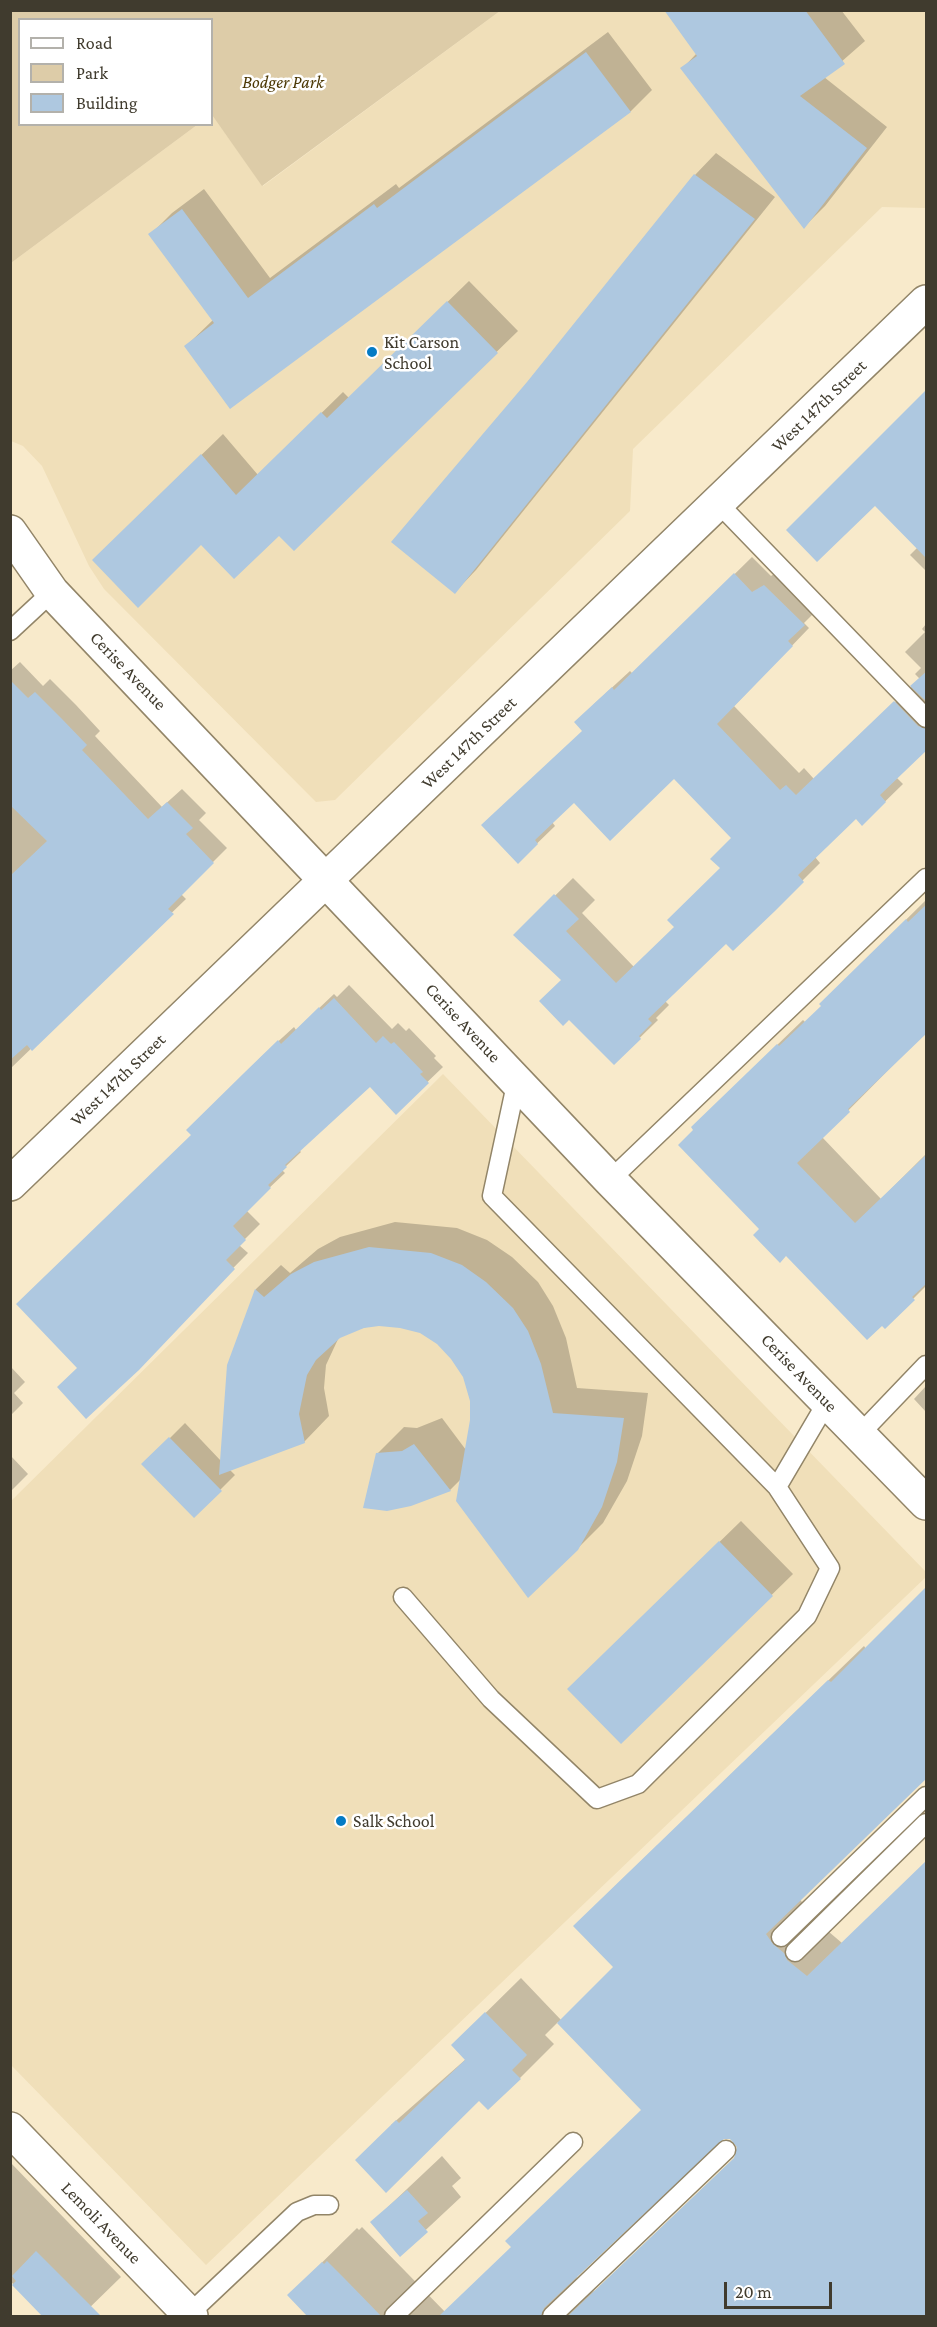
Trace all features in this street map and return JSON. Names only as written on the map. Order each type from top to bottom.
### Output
[{"type":"street","name":"West 147th Street","points":[[10,1184],[927,302]]},
{"type":"street","name":"Cerise Avenue","points":[[10,532],[52,592],[610,1180],[927,1503]]},
{"type":"street","name":"Lemoli Avenue","points":[[10,2129],[190,2315]]},
{"type":"lane","points":[[718,503],[927,718]]},
{"type":"lane","points":[[10,631],[52,592]]},
{"type":"lane","points":[[610,1180],[927,878]]},
{"type":"lane","points":[[403,1597],[491,1699],[597,1798],[638,1784],[807,1616],[830,1568],[777,1487],[492,1196],[517,1080]]},
{"type":"lane","points":[[859,1435],[927,1365]]},
{"type":"lane","points":[[777,1487],[827,1402]]},
{"type":"lane","points":[[781,1937],[927,1796]]},
{"type":"lane","points":[[795,1952],[927,1824]]},
{"type":"lane","points":[[394,2316],[573,2142]]},
{"type":"lane","points":[[552,2316],[726,2150]]},
{"type":"lane","points":[[190,2315],[297,2212],[314,2205],[329,2205]]},
{"type":"shaded area","name":"Kit Carson School","points":[[500,11],[926,11],[926,208],[882,207],[633,449],[630,511],[335,800],[316,802],[104,589],[89,566],[42,466],[23,446],[11,441],[11,263],[196,126],[213,126],[213,116],[263,186]]},
{"type":"shaded area","name":"Salk School","points":[[443,1074],[926,1572],[926,1577],[206,2265],[11,2065],[11,1501]]},
{"type":"green space","name":"Bodger Park","points":[[11,10],[500,10],[262,186],[213,116],[213,18],[18,18],[18,126],[196,126],[11,263]]},
{"type":"building","points":[[664,10],[805,10],[845,64],[800,96],[867,148],[804,229],[680,68],[697,56]]},
{"type":"building","points":[[586,52],[631,112],[230,409],[184,346],[214,323],[148,234],[182,209],[248,298],[374,204],[377,208]]},
{"type":"building","points":[[694,174],[755,219],[455,594],[391,542],[527,382]]},
{"type":"building","points":[[447,301],[498,353],[294,551],[279,536],[234,579],[201,545],[138,608],[92,560],[201,454],[236,495],[321,412],[327,418]]},
{"type":"building","points":[[927,389],[927,559],[875,506],[817,562],[786,530]]},
{"type":"building","points":[[734,573],[752,592],[764,585],[805,625],[788,641],[793,646],[717,724],[780,790],[786,785],[796,795],[894,701],[918,726],[927,729],[927,750],[880,795],[886,802],[862,826],[856,819],[798,875],[804,882],[775,911],[733,951],[726,944],[648,1019],[652,1023],[639,1036],[641,1039],[614,1065],[569,1020],[563,1026],[539,1001],[561,980],[513,935],[554,894],[579,919],[566,931],[616,983],[674,927],[667,920],[720,868],[710,859],[731,838],[674,779],[610,841],[574,803],[535,840],[538,844],[518,864],[481,825],[582,731],[574,722],[612,687],[614,690]]},
{"type":"building","points":[[927,671],[927,702],[910,686]]},
{"type":"building","points":[[10,680],[28,698],[35,692],[62,719],[87,745],[82,750],[148,819],[167,802],[193,828],[186,834],[214,863],[168,909],[174,914],[32,1051],[27,1045],[10,1060],[10,876],[47,841],[10,805]]},
{"type":"building","points":[[927,904],[927,1033],[848,1109],[850,1112],[797,1163],[855,1223],[927,1154],[927,1283],[912,1297],[915,1300],[885,1329],[882,1326],[867,1340],[786,1256],[780,1263],[753,1235],[759,1229],[678,1145],[693,1130],[691,1127],[777,1044],[779,1046],[821,1006],[819,1004],[906,919],[908,922]]},
{"type":"building","points":[[334,998],[376,1043],[383,1036],[391,1044],[394,1042],[423,1072],[420,1074],[429,1083],[396,1115],[370,1087],[285,1165],[287,1167],[268,1185],[271,1188],[233,1226],[246,1240],[226,1260],[235,1269],[139,1370],[86,1419],[57,1387],[77,1368],[16,1304],[191,1135],[186,1130],[278,1040],[281,1044],[319,1007],[321,1010]]},
{"type":"building","points":[[369,1247],[431,1253],[462,1265],[486,1282],[513,1308],[528,1331],[541,1364],[553,1413],[624,1418],[617,1462],[602,1507],[578,1550],[528,1598],[456,1501],[470,1420],[470,1401],[463,1377],[451,1359],[437,1344],[420,1333],[379,1326],[364,1328],[340,1338],[316,1360],[307,1375],[299,1414],[305,1443],[219,1475],[227,1365],[255,1289],[264,1297],[291,1274],[314,1262]]},
{"type":"building","points":[[169,1437],[222,1491],[194,1518],[141,1464]]},
{"type":"building","points":[[414,1444],[451,1491],[411,1506],[387,1511],[363,1508],[376,1453],[402,1451]]},
{"type":"building","points":[[719,1541],[773,1596],[621,1744],[567,1689]]},
{"type":"building","points":[[927,1586],[927,1778],[766,1934],[784,1953],[787,1960],[807,1976],[927,1860],[927,2316],[568,2316],[734,2158],[737,2147],[730,2139],[724,2139],[544,2308],[541,2316],[439,2316],[511,2247],[505,2241],[641,2110],[557,2023],[613,1967],[573,1926],[828,1680],[831,1682]]},
{"type":"building","points":[[485,2012],[527,2055],[512,2070],[521,2079],[488,2110],[479,2101],[386,2193],[355,2160],[396,2120],[399,2123],[465,2060],[451,2045]]},
{"type":"building","points":[[407,2190],[428,2213],[418,2221],[428,2232],[400,2257],[370,2222]]},
{"type":"building","points":[[36,2251],[101,2316],[42,2316],[12,2285],[16,2281],[12,2276]]},
{"type":"building","points":[[327,2261],[381,2316],[307,2316],[287,2295],[322,2262],[324,2264]]},
{"type":"place","name":"Kit Carson School","points":[[372,352]]},
{"type":"place","name":"Salk School","points":[[341,1821]]}]
